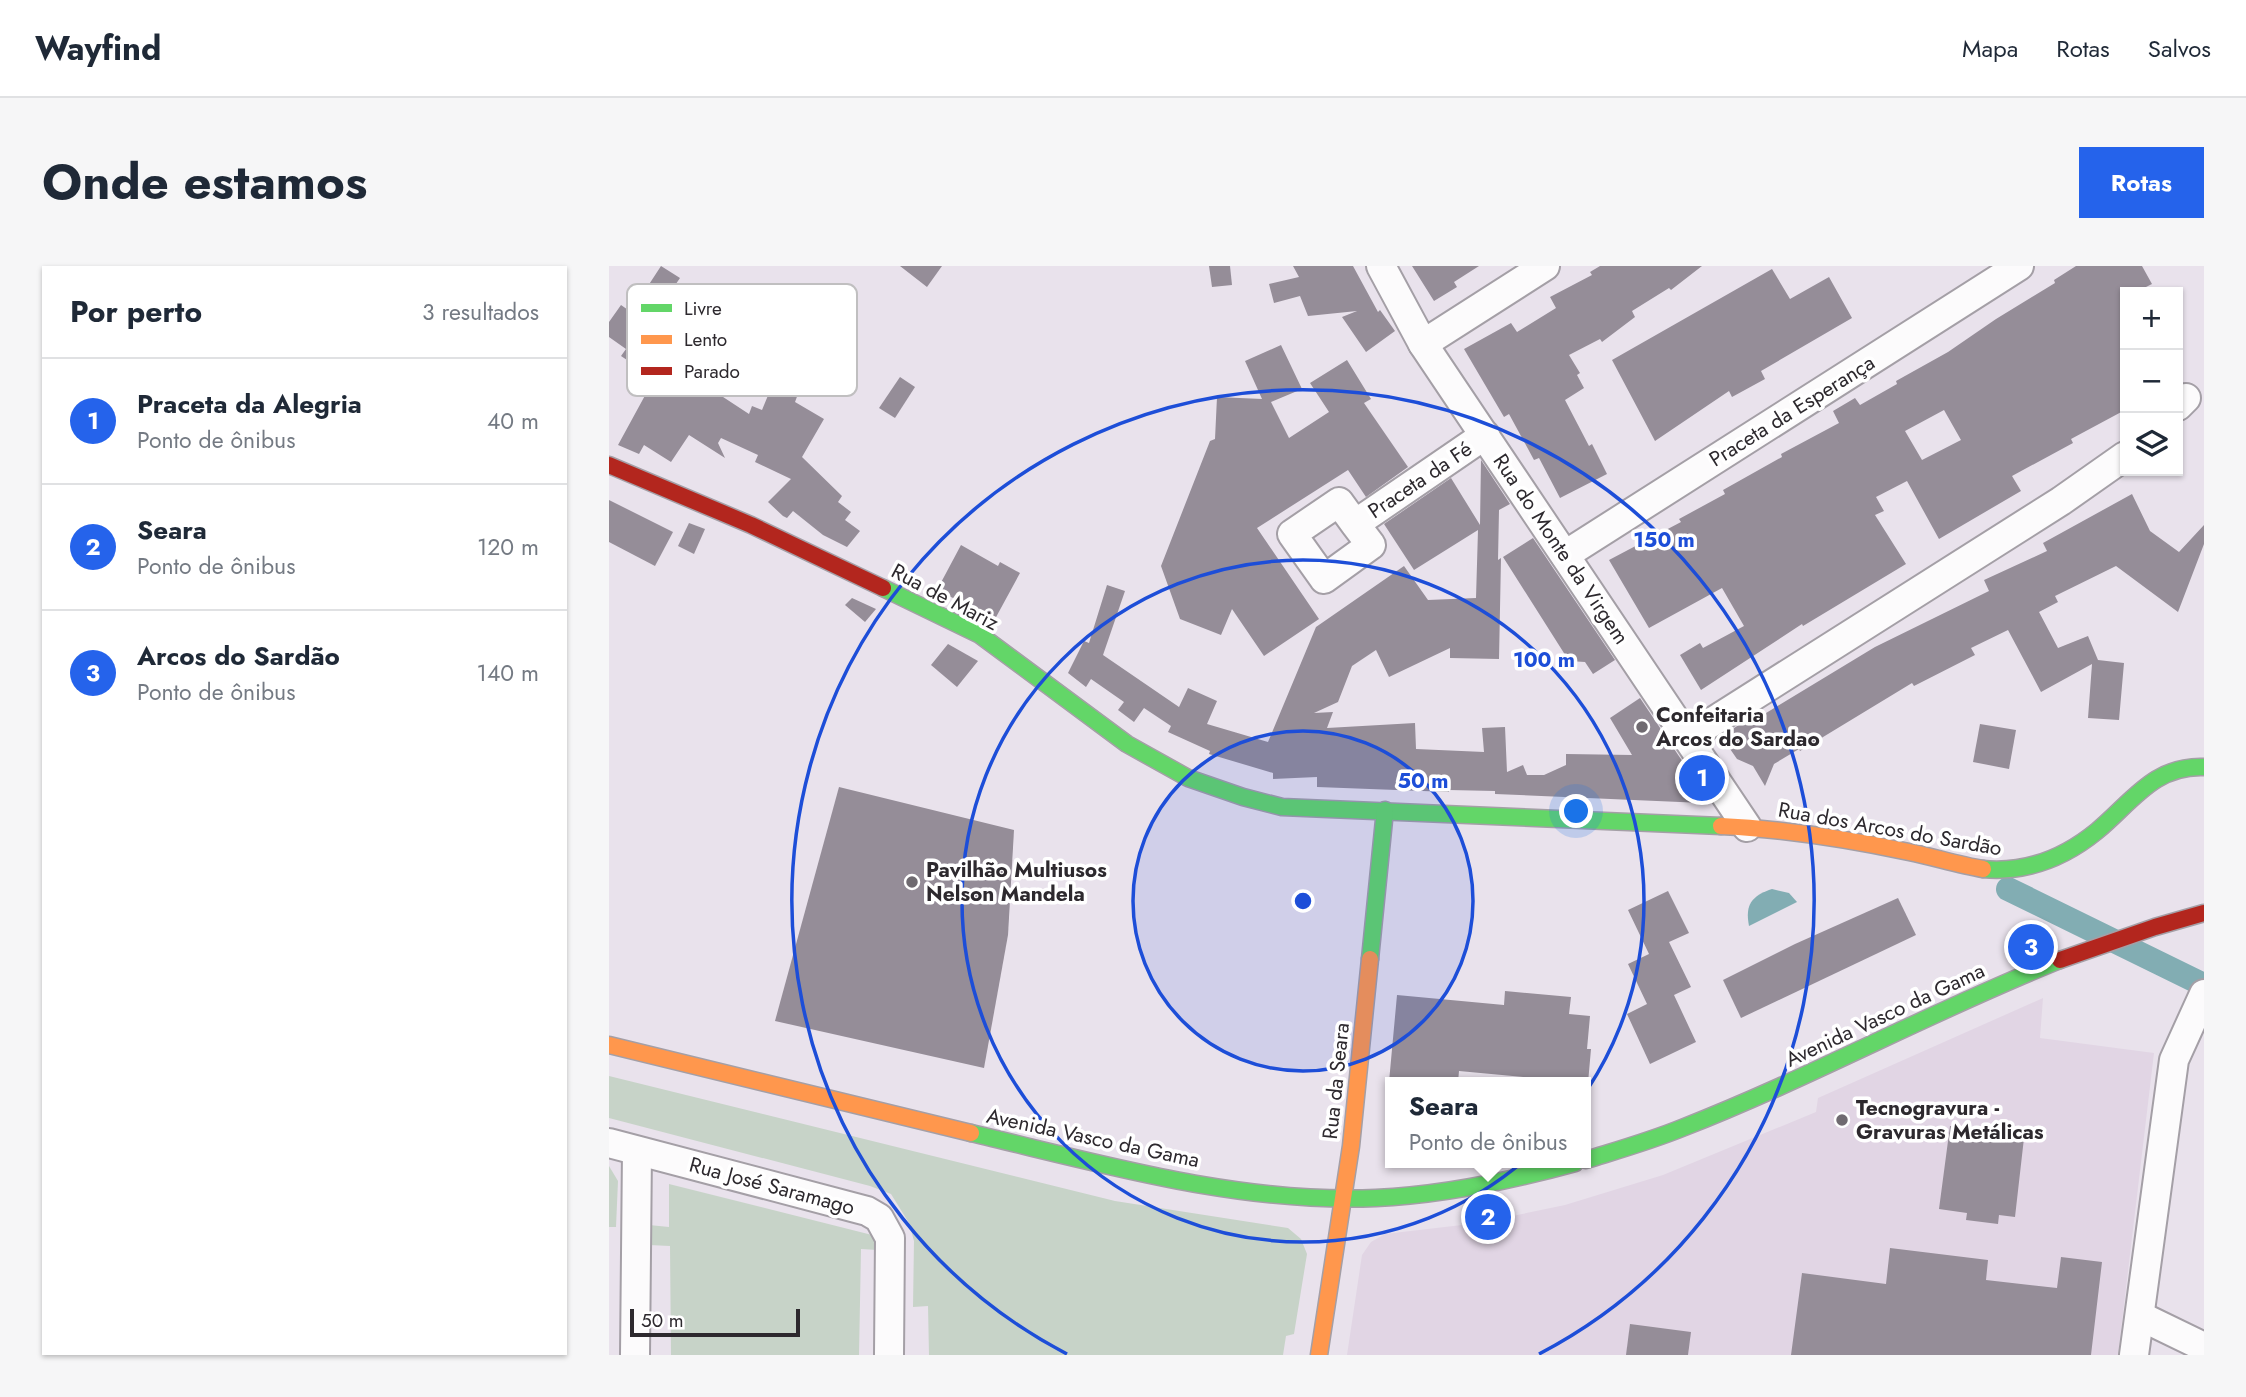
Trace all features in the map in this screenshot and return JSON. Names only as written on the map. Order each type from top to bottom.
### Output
[{"type":"main road","name":"Rua de Mariz","points":[[609,465],[751,525],[980,635],[1127,744],[1188,778],[1243,797]]},
{"type":"main road","name":"Rua dos Arcos do Sardão","points":[[1243,797],[1282,807],[1748,827],[1812,833],[1923,855],[1961,867],[2002,872],[2032,866],[2060,856],[2097,831],[2159,775],[2178,767],[2204,767]]},
{"type":"main road","name":"Rua da Seara","points":[[1319,1355],[1344,1198],[1385,810]]},
{"type":"main road","name":"Avenida Vasco da Gama","points":[[1591,1158],[1662,1136],[1759,1097],[1937,1012],[2057,961],[2149,928],[2204,913]]},
{"type":"main road","name":"Avenida Vasco da Gama","points":[[609,1045],[1132,1171],[1238,1189],[1344,1198],[1390,1197],[1475,1186],[1554,1168]]},
{"type":"street","name":"Rua do Monte da Virgem","points":[[1381,266],[1423,344],[1748,827]]},
{"type":"street","points":[[1423,344],[1545,266]]},
{"type":"street","name":"Praceta da Esperança","points":[[1565,555],[2019,266]]},
{"type":"street","name":"Praceta da Fé","points":[[1355,524],[1485,435]]},
{"type":"street","points":[[1687,738],[2061,500],[2120,459]]},
{"type":"street","points":[[2134,1355],[2174,1060],[2204,994]]},
{"type":"street","name":"Rua José Saramago","points":[[609,1143],[867,1211],[879,1218],[890,1238],[889,1355]]},
{"type":"street","points":[[635,1355],[637,1151]]},
{"type":"street","points":[[2140,1316],[2204,1347]]},
{"type":"shaded area","points":[[2043,998],[2040,1038],[2154,1053],[2118,1355],[1347,1355],[1362,1255],[1371,1242],[1385,1234],[1479,1223],[1565,1205],[1663,1175],[1816,1112],[1818,1098]]},
{"type":"shaded area","points":[[609,1076],[1115,1201],[1288,1228],[1301,1239],[1307,1254],[1294,1334],[1286,1336],[1283,1355],[929,1355],[928,1306],[913,1307],[914,1241],[909,1223],[891,1194],[870,1186],[609,1118]]},
{"type":"shaded area","points":[[609,1166],[618,1181],[616,1227],[609,1227]]},
{"type":"shaded area","points":[[669,1184],[876,1236],[878,1250],[861,1249],[859,1355],[671,1355],[670,1246],[649,1245],[649,1225],[669,1227]]},
{"type":"water","points":[[1772,889],[1789,893],[1797,902],[1749,926],[1748,912],[1751,902]]},
{"type":"building","points":[[661,266],[680,278],[676,284],[649,284]]},
{"type":"building","points":[[900,266],[942,266],[927,287]]},
{"type":"building","points":[[1209,266],[1230,266],[1232,285],[1212,287]]},
{"type":"building","points":[[1293,266],[1353,266],[1378,312],[1380,310],[1395,331],[1366,352],[1342,317],[1357,311],[1308,316],[1300,296],[1274,303],[1269,284],[1299,277]]},
{"type":"building","points":[[1412,266],[1479,266],[1454,282],[1457,287],[1434,301]]},
{"type":"building","points":[[1600,266],[1702,266],[1671,290],[1669,288],[1632,311],[1635,317],[1602,342],[1600,339],[1569,355],[1580,373],[1577,375],[1584,388],[1565,400],[1607,474],[1560,498],[1539,458],[1534,460],[1509,414],[1504,417],[1464,349],[1511,323],[1517,332],[1556,308],[1550,297],[1592,275],[1590,272]]},
{"type":"building","points":[[2076,266],[2142,266],[2152,284],[2146,287],[2120,287],[2120,413],[2071,439],[2073,443],[2012,476],[2021,491],[1939,539],[1907,481],[1876,497],[1884,511],[1875,515],[1906,564],[1803,626],[1802,624],[1701,690],[1680,655],[1700,643],[1703,648],[1744,626],[1722,588],[1649,628],[1609,560],[1681,522],[1679,519],[1725,494],[1723,490],[1782,457],[1781,454],[1839,423],[1833,411],[1855,398],[1860,405],[1897,384],[1896,381],[1948,352],[2055,283],[2054,280]],"holes":[[[1944,410],[1961,440],[1922,460],[1905,431]]]},
{"type":"building","points":[[1772,269],[1790,299],[1829,277],[1852,318],[1761,371],[1765,379],[1732,397],[1729,391],[1655,441],[1612,360]]},
{"type":"building","points":[[621,305],[627,309],[627,360],[621,356],[626,349],[609,337],[609,322]]},
{"type":"building","points":[[1281,345],[1302,389],[1271,402],[1289,438],[1329,412],[1310,383],[1347,360],[1371,399],[1364,403],[1408,467],[1366,497],[1348,470],[1257,528],[1319,619],[1264,656],[1232,609],[1221,635],[1180,619],[1161,566],[1210,441],[1215,439],[1217,397],[1262,399],[1245,361]]},
{"type":"building","points":[[900,377],[915,387],[895,418],[879,408]]},
{"type":"building","points":[[645,396],[722,396],[749,414],[752,406],[762,410],[768,396],[797,396],[795,402],[824,419],[802,457],[842,496],[838,502],[851,512],[845,520],[860,531],[847,547],[823,535],[793,511],[787,518],[783,516],[768,502],[791,479],[755,462],[758,455],[721,438],[718,443],[725,458],[689,435],[671,462],[644,445],[639,454],[618,445]]},
{"type":"building","points":[[1481,460],[1510,504],[1499,510],[1499,659],[1450,658],[1450,648],[1389,677],[1376,650],[1352,666],[1338,702],[1314,713],[1333,712],[1327,728],[1415,723],[1416,749],[1484,752],[1482,728],[1505,727],[1507,772],[1523,765],[1527,775],[1544,775],[1566,765],[1566,754],[1632,755],[1610,718],[1640,698],[1703,792],[1703,803],[1495,794],[1495,791],[1317,787],[1317,777],[1273,779],[1273,773],[1209,754],[1210,751],[1168,732],[1171,726],[1144,708],[1134,722],[1118,710],[1124,702],[1091,679],[1086,687],[1068,673],[1084,641],[1089,643],[1107,585],[1125,591],[1103,655],[1179,707],[1188,688],[1217,701],[1207,724],[1268,742],[1316,627],[1404,566],[1428,600],[1476,598],[1478,530],[1414,570],[1384,524],[1451,478],[1480,525]]},
{"type":"building","points":[[2132,494],[2150,531],[2179,552],[2204,525],[2204,544],[2178,612],[2116,566],[2055,596],[2058,602],[2039,612],[2058,648],[2088,636],[2098,660],[2124,663],[2119,720],[2088,718],[2092,664],[2041,692],[2008,630],[1971,648],[1975,655],[1914,686],[1912,683],[1774,764],[1765,786],[1753,766],[1737,759],[1728,746],[1738,741],[1731,730],[1751,717],[1753,721],[1875,647],[1989,591],[1984,580],[2047,551],[2043,543]]},
{"type":"building","points":[[609,500],[673,532],[655,566],[609,542]]},
{"type":"building","points":[[689,523],[705,529],[694,554],[678,546]]},
{"type":"building","points":[[1533,538],[1615,660],[1593,674],[1585,662],[1569,661],[1503,557]]},
{"type":"building","points":[[961,545],[998,566],[1000,562],[1020,573],[995,619],[937,590]]},
{"type":"building","points":[[852,598],[876,609],[865,622],[845,605]]},
{"type":"building","points":[[948,644],[978,661],[957,687],[931,665]]},
{"type":"building","points":[[1980,724],[2016,730],[2009,769],[1973,762]]},
{"type":"building","name":"Pavilhão Multiusos Nelson Mandela","points":[[839,787],[1014,830],[1008,935],[984,1068],[775,1021]]},
{"type":"building","points":[[1668,891],[1689,933],[1669,942],[1691,987],[1674,995],[1696,1042],[1650,1064],[1627,1014],[1647,1004],[1628,964],[1649,954],[1628,910]]},
{"type":"building","points":[[1898,898],[1916,935],[1741,1018],[1723,980]]},
{"type":"building","points":[[1505,991],[1571,997],[1569,1014],[1590,1016],[1587,1049],[1591,1049],[1589,1077],[1524,1077],[1459,1071],[1458,1077],[1389,1077],[1397,995],[1504,1005]]},
{"type":"building","points":[[1950,1126],[2009,1133],[2009,1136],[2024,1138],[2015,1217],[1999,1215],[1998,1224],[1966,1220],[1967,1213],[1939,1209]]},
{"type":"building","points":[[1890,1248],[1988,1260],[1986,1280],[2057,1288],[2061,1257],[2102,1262],[2091,1355],[1791,1355],[1802,1273],[1886,1284]]},
{"type":"building","points":[[1630,1324],[1691,1332],[1688,1355],[1626,1355]]},
{"type":"waterway","points":[[2008,889],[2204,985]]},
{"type":"traffic: fast","points":[[883,588],[980,635],[1127,744],[1188,778],[1243,797],[1282,807],[1721,826]]},
{"type":"traffic: fast","points":[[1983,869],[2014,869],[2058,856],[2097,831],[2133,797],[2157,779],[2186,768],[2204,767]]},
{"type":"traffic: fast","points":[[1370,959],[1385,810]]},
{"type":"traffic: fast","points":[[1591,1158],[1658,1137],[1730,1109],[2060,960]]},
{"type":"traffic: fast","points":[[971,1133],[1121,1169],[1273,1195],[1325,1198],[1401,1196],[1452,1190],[1554,1168]]},
{"type":"traffic: slow","points":[[1721,826],[1768,829],[1839,839],[1983,869]]},
{"type":"traffic: slow","points":[[1319,1355],[1351,1146],[1370,959]]},
{"type":"traffic: slow","points":[[609,1045],[971,1133]]},
{"type":"traffic: jam","points":[[609,465],[751,525],[883,588]]},
{"type":"traffic: jam","points":[[2060,960],[2204,913]]},
{"type":"place","name":"Confeitaria Arcos do Sardao","points":[[1642,727]]},
{"type":"place","name":"Praceta da Alegria","points":[[1702,778]]},
{"type":"place","name":"Pavilhão Multiusos Nelson Mandela","points":[[912,882]]},
{"type":"place","name":"Arcos do Sardão","points":[[2031,947]]},
{"type":"place","name":"Tecnogravura - Gravuras Metálicas","points":[[1842,1120]]},
{"type":"place","name":"Seara","points":[[1488,1217]]}]
